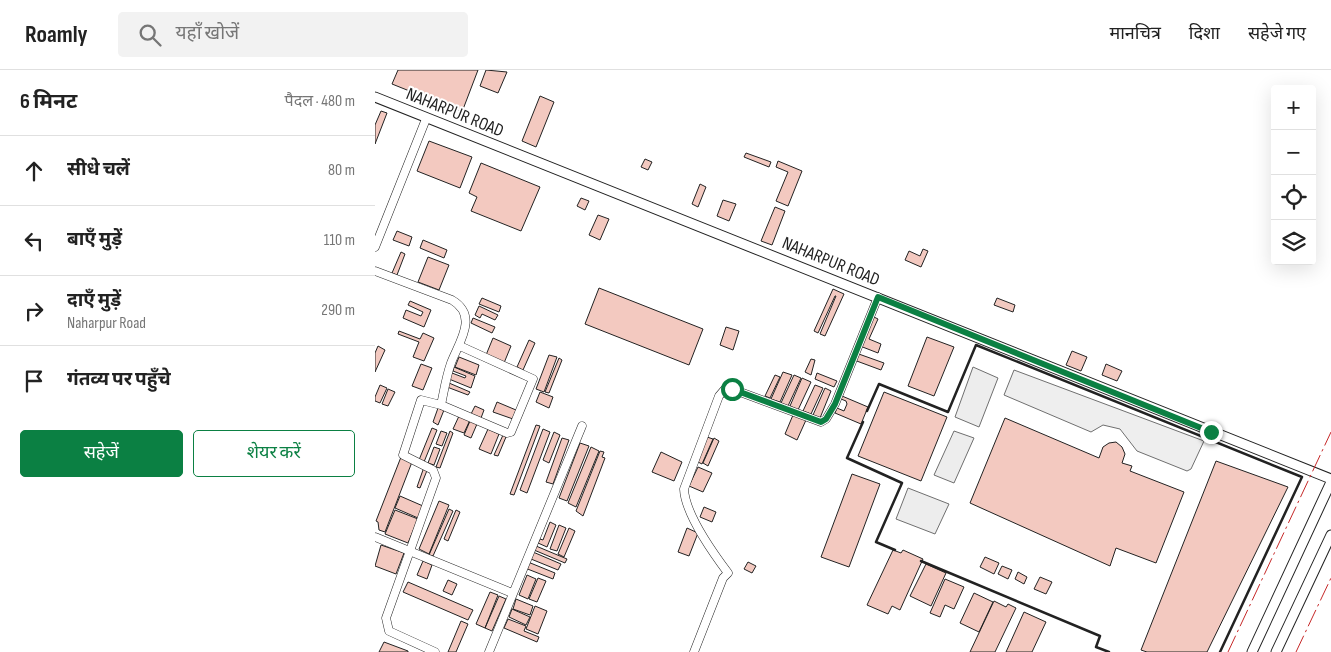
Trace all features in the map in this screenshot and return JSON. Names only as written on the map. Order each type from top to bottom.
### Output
[{"type":"street","name":"NAHARPUR ROAD","points":[[375,98],[878,297],[972,337],[1331,480]]},
{"type":"street","points":[[375,247],[426,119]]},
{"type":"street","points":[[375,271],[460,305],[465,312],[466,320],[460,346],[446,378],[441,405]]},
{"type":"street","points":[[695,652],[723,578],[728,573],[703,539],[683,489],[719,396],[725,389],[732,389],[821,422],[826,419],[835,404],[878,297]]},
{"type":"street","points":[[435,652],[396,636],[389,631],[386,625],[388,608],[411,552],[436,478],[433,470],[406,458],[403,455],[403,449],[421,400],[441,405],[503,431],[511,432],[532,386],[533,379],[460,346]]},
{"type":"street","points":[[489,652],[582,426]]},
{"type":"street","points":[[1252,652],[1331,480]]},
{"type":"street","points":[[1276,652],[1331,535]]},
{"type":"street","points":[[375,537],[512,593]]},
{"type":"shaded area","points":[[973,367],[998,378],[979,427],[955,417]]},
{"type":"shaded area","points":[[1014,370],[1204,441],[1191,469],[1187,471],[1137,451],[1120,429],[1103,425],[1091,432],[1004,395]]},
{"type":"shaded area","points":[[954,431],[974,438],[954,483],[934,475]]},
{"type":"shaded area","points":[[908,488],[949,504],[935,534],[896,519]]},
{"type":"building","points":[[398,70],[478,70],[462,112],[392,84]]},
{"type":"building","points":[[486,70],[507,72],[498,93],[480,86]]},
{"type":"building","points":[[540,96],[554,102],[536,147],[522,141]]},
{"type":"building","points":[[381,111],[387,113],[375,144],[375,125]]},
{"type":"building","points":[[429,141],[472,157],[460,188],[417,171]]},
{"type":"building","points":[[746,153],[771,162],[769,167],[744,157]]},
{"type":"building","points":[[645,159],[652,162],[648,170],[641,167]]},
{"type":"building","points":[[778,161],[802,171],[788,206],[776,201],[788,172],[776,167]]},
{"type":"building","points":[[481,163],[540,187],[521,231],[471,211],[477,197],[469,193]]},
{"type":"building","points":[[700,184],[706,187],[698,207],[692,204]]},
{"type":"building","points":[[581,198],[589,201],[585,210],[577,206]]},
{"type":"building","points":[[723,200],[736,204],[729,221],[717,216]]},
{"type":"building","points":[[775,207],[785,211],[772,245],[761,241]]},
{"type":"building","points":[[598,215],[609,219],[600,240],[589,235]]},
{"type":"building","points":[[397,231],[412,237],[409,246],[393,240]]},
{"type":"building","points":[[423,240],[447,250],[444,258],[420,248]]},
{"type":"building","points":[[923,249],[928,251],[921,267],[905,260],[909,251],[920,256]]},
{"type":"building","points":[[401,252],[405,254],[397,275],[392,273]]},
{"type":"building","points":[[428,257],[449,265],[439,290],[418,282]]},
{"type":"building","points":[[599,288],[703,329],[689,365],[585,324]]},
{"type":"building","points":[[833,289],[844,294],[825,336],[820,334],[836,296],[818,333],[814,331]]},
{"type":"building","points":[[482,298],[501,306],[499,312],[479,304]]},
{"type":"building","points":[[997,298],[1015,305],[1013,312],[994,305]]},
{"type":"building","points":[[410,301],[431,310],[424,327],[403,318],[406,310],[421,316],[423,312],[408,305]]},
{"type":"building","points":[[479,306],[498,315],[495,320],[482,314],[480,318],[475,315]]},
{"type":"building","points":[[872,316],[878,319],[869,339],[881,344],[878,353],[860,346]]},
{"type":"building","points":[[473,318],[495,327],[492,333],[471,323]]},
{"type":"building","points":[[726,327],[739,331],[733,350],[720,345]]},
{"type":"building","points":[[399,331],[420,339],[423,333],[434,338],[424,361],[413,357],[419,342],[398,334]]},
{"type":"building","points":[[927,337],[954,347],[934,396],[908,386]]},
{"type":"building","points":[[493,338],[511,346],[504,363],[486,355]]},
{"type":"building","points":[[529,340],[535,343],[523,370],[517,367]]},
{"type":"building","points":[[378,346],[385,350],[375,372],[375,353]]},
{"type":"building","points":[[1072,351],[1087,357],[1081,371],[1066,365]]},
{"type":"building","points":[[856,353],[884,363],[881,370],[854,360]]},
{"type":"building","points":[[549,355],[557,357],[544,392],[536,389]]},
{"type":"building","points":[[459,357],[479,365],[476,375],[455,367]]},
{"type":"building","points":[[559,358],[562,360],[549,393],[545,392]]},
{"type":"building","points":[[811,359],[815,360],[811,375],[805,372]]},
{"type":"building","points":[[421,364],[432,368],[423,390],[412,386]]},
{"type":"building","points":[[1106,364],[1122,371],[1117,381],[1102,375]]},
{"type":"building","points":[[454,367],[475,376],[471,388],[449,379],[452,373],[465,378],[466,376],[453,371]]},
{"type":"building","points":[[783,372],[792,375],[780,402],[771,399]]},
{"type":"building","points":[[817,373],[837,381],[834,387],[815,379]]},
{"type":"building","points":[[775,375],[780,377],[770,398],[765,396]]},
{"type":"building","points":[[794,375],[801,378],[788,406],[781,403]]},
{"type":"building","points":[[802,378],[811,382],[798,410],[790,406]]},
{"type":"building","points":[[449,383],[470,392],[468,395],[447,387]]},
{"type":"building","points":[[380,385],[387,388],[380,403],[375,401],[375,397]]},
{"type":"building","points":[[815,385],[823,388],[811,414],[803,411]]},
{"type":"building","points":[[825,388],[831,391],[820,418],[813,415]]},
{"type":"building","points":[[388,389],[395,392],[388,406],[382,404]]},
{"type":"building","points":[[540,392],[553,397],[549,408],[536,402]]},
{"type":"building","points":[[884,392],[947,417],[921,481],[858,456]]},
{"type":"building","points":[[842,396],[868,407],[861,424],[835,413],[837,408],[844,411],[847,404],[846,401],[841,399]]},
{"type":"building","points":[[497,402],[516,410],[513,419],[493,412]]},
{"type":"building","points":[[475,406],[484,410],[481,418],[471,414]]},
{"type":"building","points":[[438,408],[444,410],[438,425],[433,422]]},
{"type":"building","points":[[793,415],[806,420],[797,440],[785,434]]},
{"type":"building","points":[[459,416],[470,420],[464,433],[453,429]]},
{"type":"building","points":[[1005,418],[1099,458],[1103,447],[1109,443],[1116,442],[1122,447],[1125,454],[1122,463],[1132,466],[1130,471],[1184,492],[1156,563],[1116,548],[1110,566],[970,503]]},
{"type":"building","points":[[470,421],[477,424],[471,438],[464,435]]},
{"type":"building","points":[[536,425],[540,426],[514,495],[510,494]]},
{"type":"building","points":[[432,428],[437,430],[424,462],[419,460]]},
{"type":"building","points":[[488,429],[499,434],[491,454],[479,449]]},
{"type":"building","points":[[543,429],[550,432],[527,493],[520,490]]},
{"type":"building","points":[[441,431],[447,433],[442,446],[436,444]]},
{"type":"building","points":[[450,431],[453,433],[440,468],[436,467]]},
{"type":"building","points":[[554,432],[560,435],[549,463],[543,460]]},
{"type":"building","points":[[503,435],[506,437],[498,456],[494,455]]},
{"type":"building","points":[[707,437],[713,439],[702,464],[696,461]]},
{"type":"building","points":[[562,438],[569,440],[553,484],[546,482]]},
{"type":"building","points":[[714,438],[719,441],[708,466],[703,463]]},
{"type":"building","points":[[580,443],[589,446],[567,501],[559,498]]},
{"type":"building","points":[[434,447],[440,449],[434,465],[428,463]]},
{"type":"building","points":[[591,447],[599,451],[576,507],[568,503]]},
{"type":"building","points":[[600,451],[604,452],[602,457],[605,458],[583,516],[576,511]]},
{"type":"building","points":[[661,452],[682,462],[674,481],[652,472]]},
{"type":"building","points":[[401,457],[412,462],[385,532],[379,530],[378,522],[376,521]]},
{"type":"building","points":[[1216,461],[1288,487],[1207,652],[1147,652],[1141,650]]},
{"type":"building","points":[[424,467],[428,468],[420,488],[417,487]]},
{"type":"building","points":[[698,467],[712,473],[703,492],[689,486]]},
{"type":"building","points":[[852,474],[880,484],[849,567],[821,557]]},
{"type":"building","points":[[400,496],[423,506],[418,518],[395,508]]},
{"type":"building","points":[[439,501],[449,505],[429,554],[419,549]]},
{"type":"building","points":[[704,507],[716,512],[712,522],[700,517]]},
{"type":"building","points":[[449,509],[453,511],[433,556],[429,555]]},
{"type":"building","points":[[395,510],[418,519],[408,543],[385,534]]},
{"type":"building","points":[[456,510],[460,512],[448,541],[444,539]]},
{"type":"building","points":[[550,522],[556,525],[547,547],[538,543],[540,539],[543,540]]},
{"type":"building","points":[[559,525],[566,528],[557,551],[550,549]]},
{"type":"building","points":[[569,528],[575,531],[564,557],[558,554]]},
{"type":"building","points":[[687,528],[698,533],[689,556],[678,552]]},
{"type":"building","points":[[381,545],[404,553],[396,574],[375,566]]},
{"type":"building","points":[[536,546],[567,559],[565,563],[534,550]]},
{"type":"building","points":[[893,550],[901,553],[903,550],[923,559],[900,610],[892,606],[888,614],[867,605]]},
{"type":"building","points":[[533,552],[561,564],[558,570],[531,559]]},
{"type":"building","points":[[985,557],[999,563],[994,574],[980,567]]},
{"type":"building","points":[[423,561],[432,565],[427,579],[417,575]]},
{"type":"building","points":[[528,562],[555,573],[553,579],[525,568]]},
{"type":"building","points":[[748,562],[756,566],[752,573],[744,569]]},
{"type":"building","points":[[926,564],[946,573],[931,606],[910,596]]},
{"type":"building","points":[[1002,566],[1012,570],[1008,579],[998,574]]},
{"type":"building","points":[[1018,572],[1027,577],[1024,584],[1015,579]]},
{"type":"building","points":[[527,575],[536,579],[528,599],[519,595]]},
{"type":"building","points":[[1040,577],[1052,582],[1046,594],[1034,589]]},
{"type":"building","points":[[538,578],[546,581],[537,602],[529,599]]},
{"type":"building","points":[[945,579],[964,587],[954,609],[945,605],[940,617],[930,613]]},
{"type":"building","points":[[448,580],[457,584],[452,595],[443,591]]},
{"type":"building","points":[[408,582],[473,610],[468,620],[403,592]]},
{"type":"building","points":[[490,592],[498,595],[485,628],[476,624]]},
{"type":"building","points":[[974,593],[993,602],[979,632],[960,623]]},
{"type":"building","points":[[499,596],[506,599],[492,631],[485,628]]},
{"type":"building","points":[[516,599],[533,606],[530,615],[513,609]]},
{"type":"building","points":[[994,601],[1006,607],[1008,604],[1016,608],[995,652],[970,652]]},
{"type":"building","points":[[535,606],[547,611],[538,634],[526,629]]},
{"type":"building","points":[[512,609],[530,617],[526,625],[509,617]]},
{"type":"building","points":[[1024,612],[1046,622],[1032,652],[1006,652]]},
{"type":"building","points":[[508,619],[526,626],[524,631],[539,637],[537,642],[504,628]]},
{"type":"building","points":[[461,621],[468,624],[456,652],[448,652]]},
{"type":"building","points":[[384,642],[408,651],[408,652],[379,652]]},
{"type":"wall","points":[[867,411],[879,384],[948,412],[976,345],[1302,477],[1220,652]]},
{"type":"wall","points":[[863,422],[847,458],[902,483],[876,542],[895,550]]},
{"type":"wall","points":[[921,561],[1100,636],[1096,647],[1109,652]]},
{"type":"power","points":[[1228,652],[1331,432]]},
{"type":"power","points":[[1296,652],[1331,578]]},
{"type":"route","points":[[732,389],[813,421],[821,422],[826,419],[835,404],[878,297],[972,337],[1211,432]]}]
